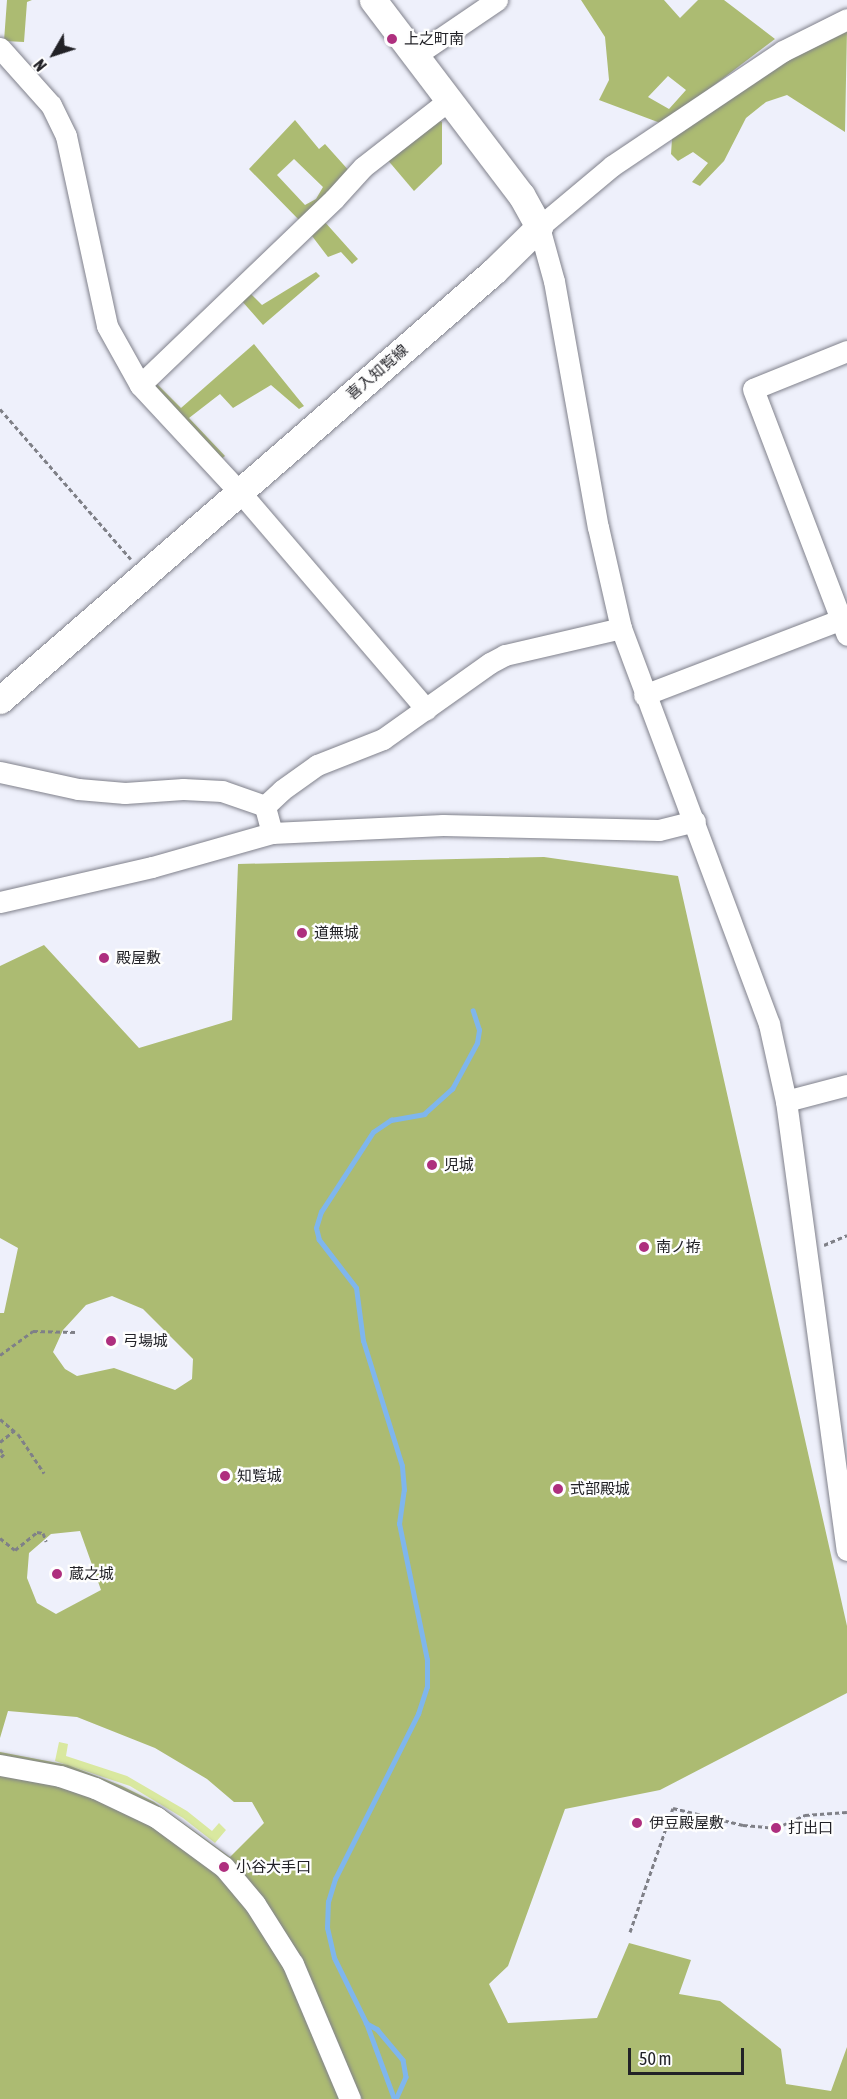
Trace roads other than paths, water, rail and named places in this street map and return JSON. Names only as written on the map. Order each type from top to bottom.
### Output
[{"type":"main road","points":[[373,0],[416,54],[520,195],[539,227]]},
{"type":"main road","name":"喜入知覧線","points":[[0,700],[494,271],[539,227]]},
{"type":"street","points":[[416,54],[497,0]]},
{"type":"street","points":[[847,19],[783,51],[622,160],[539,227],[554,281],[598,527],[621,628],[644,695],[750,966],[786,1101],[847,1550]]},
{"type":"street","points":[[0,48],[51,105],[66,136],[107,326],[140,385],[239,492],[426,709]]},
{"type":"street","points":[[140,385],[363,167],[449,100]]},
{"type":"street","points":[[644,695],[845,624],[753,389],[847,351]]},
{"type":"street","points":[[265,806],[317,765],[383,739],[505,655],[621,628]]},
{"type":"street","points":[[0,772],[78,789],[125,793],[183,789],[222,791],[265,806]]},
{"type":"street","points":[[265,806],[272,833]]},
{"type":"street","points":[[0,902],[152,867],[272,833],[443,825],[659,830],[695,821]]},
{"type":"street","points":[[786,1101],[847,1085]]},
{"type":"street","points":[[0,1765],[60,1776],[95,1788],[156,1817],[224,1868],[255,1904],[293,1964],[350,2099]]},
{"type":"waterway","points":[[394,2099],[366,2023],[334,1958],[327,1928],[328,1902],[335,1879],[418,1714],[427,1687],[427,1660],[399,1524],[404,1490],[402,1466],[363,1341],[356,1288],[319,1240],[316,1228],[321,1212],[373,1132],[391,1120],[424,1114],[452,1089],[477,1043],[479,1030],[473,1011]]},
{"type":"waterway","points":[[366,2023],[377,2029],[403,2060],[406,2077],[396,2099]]},
{"type":"place","name":"上之町南","points":[[392,39]]},
{"type":"place","name":"道無城","points":[[302,933]]},
{"type":"place","name":"殿屋敷","points":[[104,958]]},
{"type":"place","name":"児城","points":[[432,1165]]},
{"type":"place","name":"南ノ拵","points":[[644,1247]]},
{"type":"place","name":"弓場城","points":[[111,1341]]},
{"type":"place","name":"知覧城","points":[[225,1476]]},
{"type":"place","name":"式部殿城","points":[[558,1489]]},
{"type":"place","name":"蔵之城","points":[[57,1574]]},
{"type":"place","name":"伊豆殿屋敷","points":[[637,1823]]},
{"type":"place","name":"打出口","points":[[776,1828]]},
{"type":"place","name":"小谷大手口","points":[[224,1867]]}]
